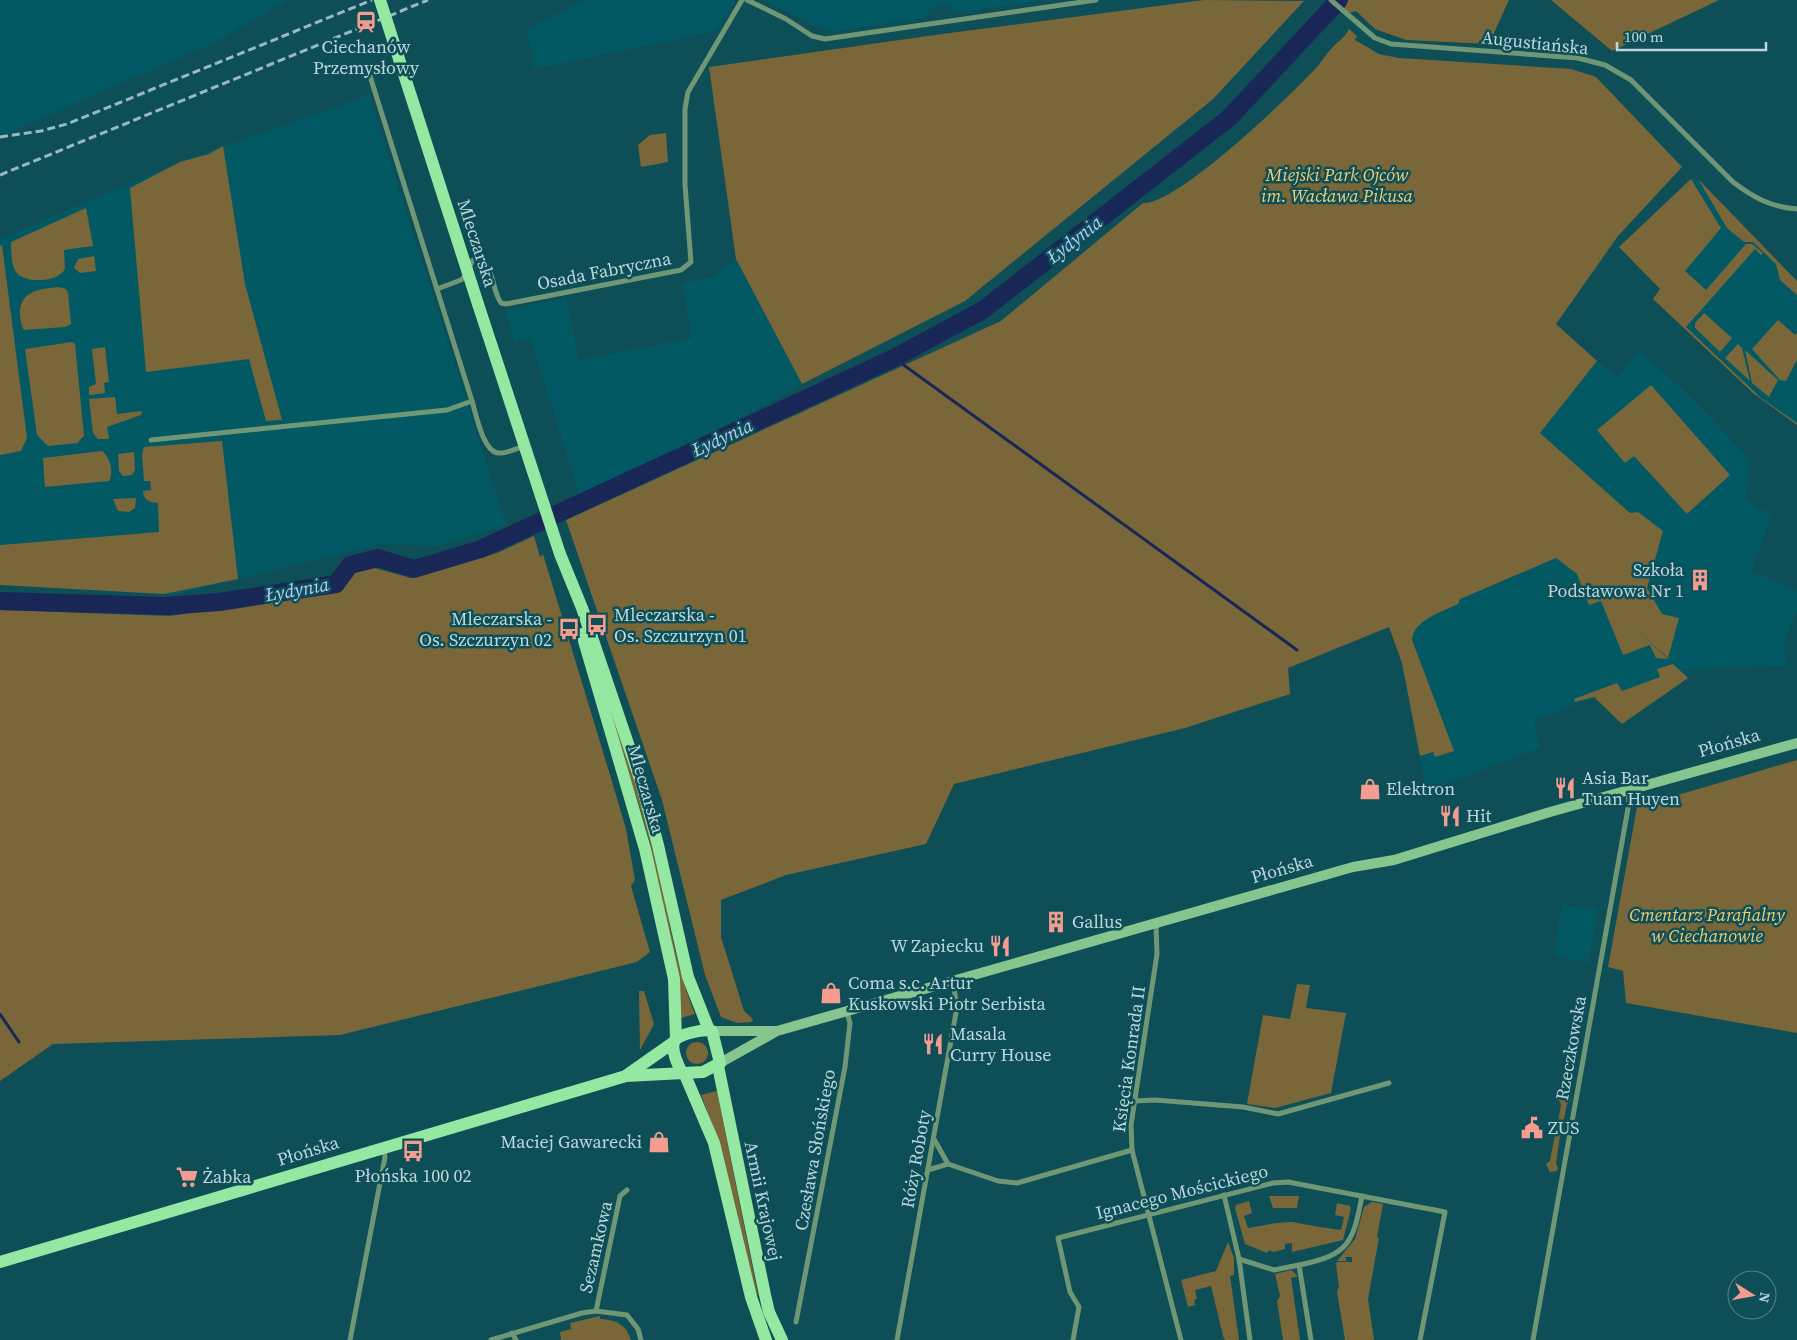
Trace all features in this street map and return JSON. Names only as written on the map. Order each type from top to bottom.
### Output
[{"type":"main road","name":"Mleczarska","points":[[380,0],[560,554],[643,841],[674,980],[675,1040]]},
{"type":"main road","name":"Mleczarska","points":[[560,554],[582,608],[641,782],[656,837],[688,977],[710,1030]]},
{"type":"main road","points":[[710,1030],[719,1064],[703,1072],[683,1074],[676,1059],[675,1040],[692,1032],[710,1030]]},
{"type":"main road","name":"Płońska","points":[[626,1076],[675,1040]]},
{"type":"main road","name":"Armii Krajowej","points":[[719,1064],[765,1296],[782,1340]]},
{"type":"main road","name":"Płońska","points":[[0,1262],[626,1076],[683,1074]]},
{"type":"main road","name":"Armii Krajowej","points":[[683,1074],[714,1143],[751,1297],[766,1340]]},
{"type":"street","name":"Osada Fabryczna","points":[[436,289],[461,280],[466,276],[473,260],[478,259],[487,265],[497,298],[501,303],[506,304],[681,270],[691,262],[685,185],[684,108],[688,92],[742,0]]},
{"type":"street","points":[[747,0],[786,19],[812,36],[825,39],[1096,0]]},
{"type":"street","name":"Augustiańska","points":[[1331,0],[1375,38],[1391,44],[1578,58],[1605,65],[1631,80],[1733,182],[1747,193],[1760,201],[1783,208],[1797,209]]},
{"type":"street","points":[[370,76],[436,289],[487,444],[492,450],[499,453],[525,446]]},
{"type":"street","points":[[151,440],[447,410],[472,401]]},
{"type":"street","name":"Płońska","points":[[710,1030],[777,1031],[848,1013],[1353,867],[1394,860],[1628,790],[1797,743]]},
{"type":"street","name":"Rzeczkowska","points":[[1533,1340],[1628,803],[1628,790]]},
{"type":"street","name":"Księcia Konrada II","points":[[1156,925],[1157,954],[1134,1101],[1131,1126],[1132,1150],[1181,1340]]},
{"type":"street","name":"Róży Roboty","points":[[898,1340],[957,1007],[953,982]]},
{"type":"street","name":"Czesława Słońskiego","points":[[796,1322],[843,1076],[850,1023],[848,1013]]},
{"type":"street","name":"Płońska","points":[[719,1064],[777,1031]]},
{"type":"street","points":[[1134,1101],[1155,1100],[1243,1108],[1278,1114],[1389,1082]]},
{"type":"street","points":[[934,1139],[948,1164]]},
{"type":"street","points":[[350,1340],[385,1157],[383,1147]]},
{"type":"street","points":[[928,1170],[948,1164],[998,1181],[1017,1183],[1132,1150]]},
{"type":"street","name":"Ignacego Mościckiego","points":[[1073,1340],[1079,1307],[1070,1292],[1058,1238],[1273,1183],[1288,1182],[1445,1212],[1420,1340]]},
{"type":"street","name":"Sezamkowa","points":[[596,1311],[620,1196],[627,1190]]},
{"type":"street","points":[[1224,1195],[1239,1259],[1250,1340]]},
{"type":"street","points":[[1239,1259],[1274,1270],[1323,1260],[1349,1242],[1355,1230],[1362,1196]]},
{"type":"street","points":[[1299,1265],[1311,1340]]},
{"type":"street","points":[[491,1340],[596,1311],[627,1315],[638,1329],[641,1340]]},
{"type":"street","points":[[512,1333],[516,1340]]},
{"type":"shaded area","points":[[0,0],[288,0],[212,44],[0,136]]},
{"type":"shaded area","points":[[585,0],[732,0],[735,2],[717,31],[534,69],[527,29]]},
{"type":"shaded area","points":[[762,0],[1044,0],[956,13],[946,5],[931,9],[923,18],[831,32]]},
{"type":"shaded area","points":[[369,95],[506,525],[439,546],[380,544],[173,595],[0,585],[0,239],[180,162]]},
{"type":"shaded area","points":[[1690,179],[1698,179],[1797,281],[1797,425],[1753,393],[1653,299],[1660,289],[1619,247]]},
{"type":"shaded area","points":[[736,259],[802,384],[747,415],[580,496],[530,338],[514,342],[505,310],[566,298],[579,360],[692,338],[682,283],[713,277]]},
{"type":"shaded area","points":[[1639,350],[1694,400],[1748,458],[1747,500],[1772,516],[1751,571],[1797,591],[1797,611],[1786,637],[1784,650],[1788,666],[1683,669],[1688,678],[1622,724],[1594,697],[1534,721],[1540,748],[1448,783],[1426,789],[1402,663],[1390,627],[1557,558],[1581,577],[1630,513],[1540,433],[1597,361],[1618,377]]},
{"type":"shaded area","points":[[1562,904],[1598,909],[1588,963],[1554,955]]},
{"type":"green space","points":[[1204,0],[1304,1],[1213,99],[965,301],[802,384],[736,259],[709,67]]},
{"type":"green space","points":[[1331,0],[1509,0],[1489,44],[1406,40],[1375,29],[1356,11],[1346,14]]},
{"type":"green space","points":[[1551,0],[1719,0],[1612,51]]},
{"type":"green space","name":"Miejski Park Ojców im. Wacława Pikusa","points":[[1349,29],[1357,36],[1355,40],[1379,54],[1399,58],[1571,69],[1596,77],[1682,167],[1618,236],[1556,324],[1597,361],[1540,433],[1630,513],[1638,512],[1663,531],[1647,588],[1662,614],[1679,618],[1668,658],[1639,632],[1668,659],[1656,658],[1650,645],[1623,655],[1601,601],[1589,605],[1577,574],[1556,558],[1460,599],[1458,604],[1429,618],[1417,627],[1412,640],[1454,751],[1435,757],[1433,752],[1420,756],[1402,663],[1389,627],[1288,668],[1290,694],[1185,728],[954,784],[926,844],[786,875],[721,900],[721,937],[744,1011],[753,1019],[752,1022],[737,1023],[721,1017],[705,975],[662,800],[566,520],[1001,321],[1143,203],[1159,199],[1181,187],[1206,169],[1302,83]]},
{"type":"green space","points":[[666,133],[668,162],[641,167],[638,145],[650,135]]},
{"type":"green space","points":[[223,146],[245,284],[282,420],[266,421],[249,359],[146,372],[130,188],[180,162],[209,154]]},
{"type":"green space","points":[[1691,179],[1721,228],[1685,271],[1706,290],[1746,244],[1752,244],[1763,253],[1761,255],[1755,249],[1686,327],[1761,398],[1797,423],[1797,425],[1753,393],[1653,299],[1660,289],[1619,247]]},
{"type":"green space","points":[[1698,179],[1797,281],[1797,295],[1780,280],[1776,264],[1753,242],[1744,242],[1727,228]]},
{"type":"green space","points":[[86,208],[93,246],[64,250],[65,269],[56,277],[35,280],[21,277],[17,273],[12,262],[11,242]]},
{"type":"green space","points":[[2,245],[27,438],[21,451],[0,455],[0,246]]},
{"type":"green space","points":[[94,256],[96,271],[80,273],[74,268],[78,259]]},
{"type":"green space","points":[[58,287],[66,289],[68,293],[71,324],[65,327],[24,330],[20,308],[26,296],[38,290]]},
{"type":"green space","points":[[1704,313],[1732,338],[1720,352],[1695,328],[1695,323]]},
{"type":"green space","points":[[1778,320],[1795,335],[1797,333],[1797,360],[1786,381],[1780,380],[1752,349]]},
{"type":"green space","points":[[72,342],[75,344],[84,436],[77,443],[48,446],[37,435],[25,349]]},
{"type":"green space","points":[[1738,344],[1742,348],[1750,381],[1725,358]]},
{"type":"green space","points":[[105,347],[109,382],[104,383],[105,393],[89,395],[89,387],[96,384],[92,349]]},
{"type":"green space","points":[[1745,350],[1778,380],[1769,397],[1752,383]]},
{"type":"green space","points":[[1651,385],[1730,475],[1687,514],[1634,456],[1625,463],[1597,430]]},
{"type":"green space","points":[[115,397],[117,414],[142,411],[141,415],[107,427],[109,439],[98,439],[93,433],[89,399]]},
{"type":"green space","points":[[222,441],[238,579],[164,594],[0,585],[0,545],[159,532],[158,503],[147,500],[143,494],[143,491],[151,490],[150,481],[144,481],[142,454],[144,447]]},
{"type":"green space","points":[[102,451],[110,465],[109,481],[45,487],[43,458]]},
{"type":"green space","points":[[134,452],[135,470],[132,475],[123,476],[119,471],[118,454]]},
{"type":"green space","points":[[136,498],[135,508],[129,512],[118,511],[113,499]]},
{"type":"green space","points":[[534,536],[540,557],[543,554],[626,829],[635,880],[631,886],[650,952],[637,962],[340,1035],[53,1044],[0,1081],[0,610],[170,616],[342,591],[352,571],[371,567],[411,578],[497,553]]},
{"type":"green space","points":[[577,611],[608,698],[653,845],[681,973],[695,1014],[681,1018],[651,847]]},
{"type":"green space","points":[[1673,664],[1688,678],[1622,724],[1594,697],[1575,702],[1574,699],[1617,683],[1622,691],[1660,677],[1657,669]]},
{"type":"green space","name":"Cmentarz Parafialny w Ciechanowie","points":[[1797,760],[1797,1033],[1626,1003],[1623,971],[1608,967],[1637,807]]},
{"type":"green space","points":[[1297,984],[1310,985],[1306,1008],[1346,1013],[1331,1093],[1275,1108],[1247,1104],[1263,1015],[1290,1019]]},
{"type":"green space","points":[[639,991],[644,991],[654,1024],[640,1050]]},
{"type":"green space","points":[[697,1042],[705,1045],[708,1053],[705,1061],[697,1064],[689,1061],[686,1053],[689,1045]]},
{"type":"green space","points":[[717,1091],[758,1295],[756,1296],[718,1140],[701,1095]]},
{"type":"green space","points":[[1566,1093],[1571,1096],[1571,1101],[1567,1104],[1562,1129],[1557,1128],[1561,1105],[1557,1096]]},
{"type":"green space","points":[[1555,1135],[1560,1135],[1556,1163],[1558,1168],[1557,1171],[1550,1172],[1546,1164],[1550,1161]]},
{"type":"green space","points":[[1269,1196],[1299,1196],[1297,1208],[1273,1208]]},
{"type":"green space","points":[[1249,1201],[1252,1213],[1244,1216],[1248,1228],[1292,1222],[1341,1230],[1344,1217],[1335,1215],[1337,1203],[1350,1206],[1351,1209],[1343,1240],[1292,1252],[1292,1243],[1285,1244],[1285,1249],[1274,1252],[1269,1250],[1267,1253],[1245,1244],[1235,1208],[1236,1205]]},
{"type":"green space","points":[[1372,1202],[1383,1204],[1368,1299],[1374,1340],[1345,1340],[1337,1292],[1339,1287],[1336,1265],[1337,1262],[1352,1262],[1352,1257],[1346,1257],[1346,1261],[1337,1261],[1355,1239],[1364,1207]]},
{"type":"green space","points":[[1228,1242],[1234,1258],[1234,1275],[1230,1276],[1239,1340],[1225,1340],[1211,1286],[1195,1290],[1197,1299],[1194,1300],[1195,1305],[1188,1307],[1181,1280],[1216,1271]]},
{"type":"green space","points":[[1291,1270],[1298,1276],[1291,1278],[1300,1340],[1283,1340],[1277,1301],[1280,1296],[1275,1274]]},
{"type":"green space","points":[[600,1316],[600,1319],[611,1320],[620,1324],[626,1330],[631,1340],[561,1340],[560,1332],[571,1329],[570,1323]]},
{"type":"waterway","name":"Łydynia","points":[[0,601],[167,606],[219,602],[336,584],[350,565],[378,558],[414,569],[481,549],[894,358],[983,310],[1229,118],[1339,0]]},
{"type":"waterway","points":[[894,358],[1297,650]]},
{"type":"waterway","points":[[0,1014],[19,1042]]},
{"type":"railway","points":[[0,137],[41,131],[67,124],[372,0]]},
{"type":"railway","points":[[0,175],[428,0]]},
{"type":"place","name":"Ciechanów Przemysłowy","points":[[366,22]]},
{"type":"place","name":"Szkoła Podstawowa Nr 1","points":[[1700,580]]},
{"type":"place","name":"Mleczarska - Os. Szczurzyn 01","points":[[597,625]]},
{"type":"place","name":"Mleczarska - Os. Szczurzyn 02","points":[[569,629]]},
{"type":"place","name":"Asia Bar Tuan Huyen","points":[[1565,788]]},
{"type":"place","name":"Elektron","points":[[1370,789]]},
{"type":"place","name":"Hit","points":[[1450,816]]},
{"type":"place","name":"Gallus","points":[[1056,922]]},
{"type":"place","name":"W Zapiecku","points":[[1000,946]]},
{"type":"place","name":"Coma s.c. Artur Kuskowski Piotr Serbista","points":[[831,993]]},
{"type":"place","name":"Masala Curry House","points":[[933,1044]]},
{"type":"place","name":"ZUS","points":[[1532,1128]]},
{"type":"place","name":"Maciej Gawarecki","points":[[659,1142]]},
{"type":"place","name":"Płońska 100 02","points":[[413,1151]]},
{"type":"place","name":"Żabka","points":[[187,1177]]}]
